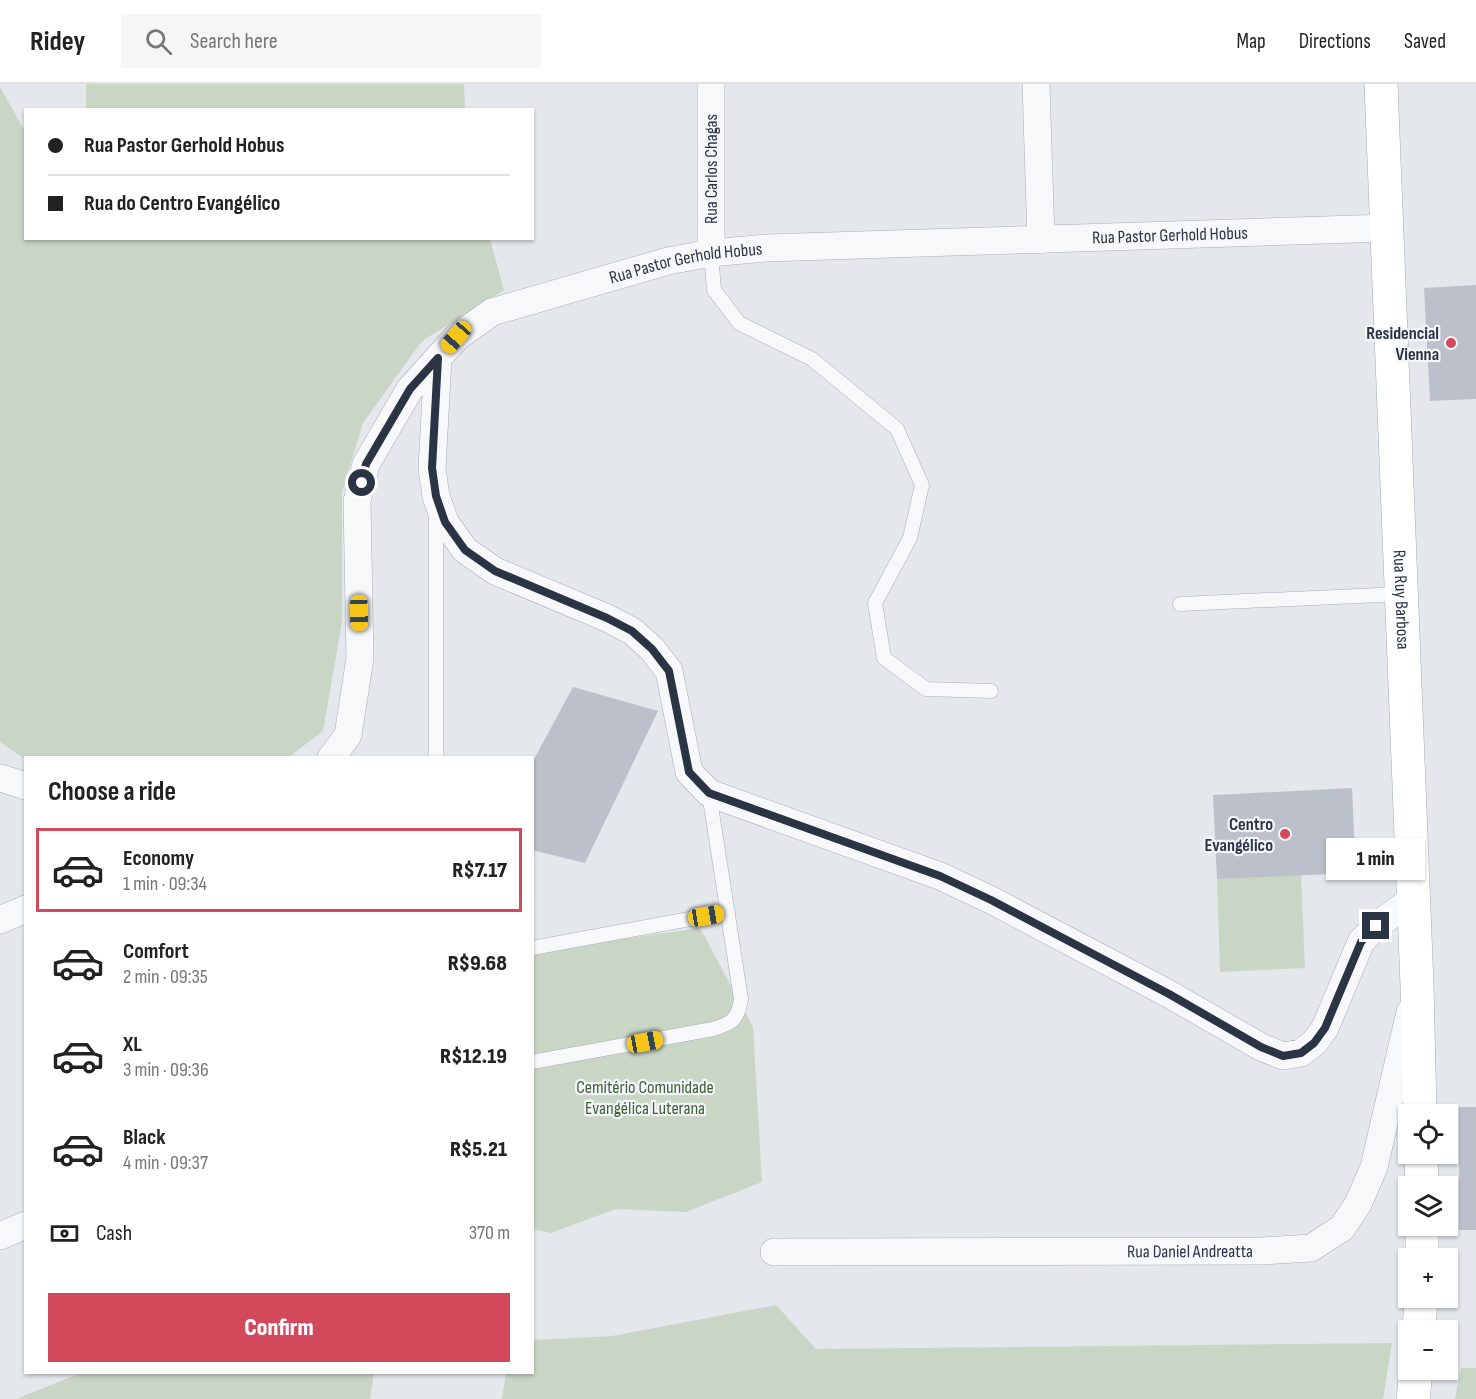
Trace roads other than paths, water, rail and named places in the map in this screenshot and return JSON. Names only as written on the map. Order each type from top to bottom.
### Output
[{"type":"main road","name":"Rua Ruy Barbosa","points":[[1382,84],[1420,1104]]},
{"type":"main road","points":[[1413,1399],[1415,1380]]},
{"type":"street","name":"Rua Carlos Chagas","points":[[711,84],[711,253]]},
{"type":"street","points":[[1036,84],[1041,240]]},
{"type":"street","name":"Rua Pastor Gerhold Hobus","points":[[332,756],[348,735],[360,658],[357,501],[366,464],[410,389],[456,337],[492,312],[668,261],[711,253],[857,244],[1387,228]]},
{"type":"street","points":[[438,358],[432,468],[436,496],[445,522],[465,550],[495,571],[607,618],[632,631],[652,649],[669,671],[689,772],[709,793],[940,876],[991,900],[1169,994],[1261,1047],[1283,1056],[1301,1053],[1314,1043],[1325,1028],[1361,942],[1376,926],[1413,899]]},
{"type":"street","points":[[0,778],[24,785]]},
{"type":"street","points":[[0,920],[24,910]]},
{"type":"street","name":"Rua Daniel Andreatta","points":[[774,1252],[1262,1251],[1311,1248],[1342,1228],[1358,1204],[1374,1167],[1417,985]]},
{"type":"street","points":[[0,1236],[24,1226]]},
{"type":"lane","points":[[711,253],[714,290],[739,323],[812,359],[897,429],[922,485],[910,538],[875,603],[884,658],[926,689],[991,691]]},
{"type":"lane","points":[[436,496],[436,756]]},
{"type":"lane","points":[[1180,604],[1401,594]]},
{"type":"lane","points":[[534,1062],[713,1029],[729,1024],[739,1014],[741,999],[709,793]]},
{"type":"lane","points":[[534,948],[728,912]]},
{"type":"place","name":"Residencial Vienna","points":[[1451,343]]},
{"type":"place","name":"Centro Evangélico","points":[[1285,834]]},
{"type":"park label","name":"Cemitério Comunidade Evangélica Luterana","points":[[645,1097]]}]
